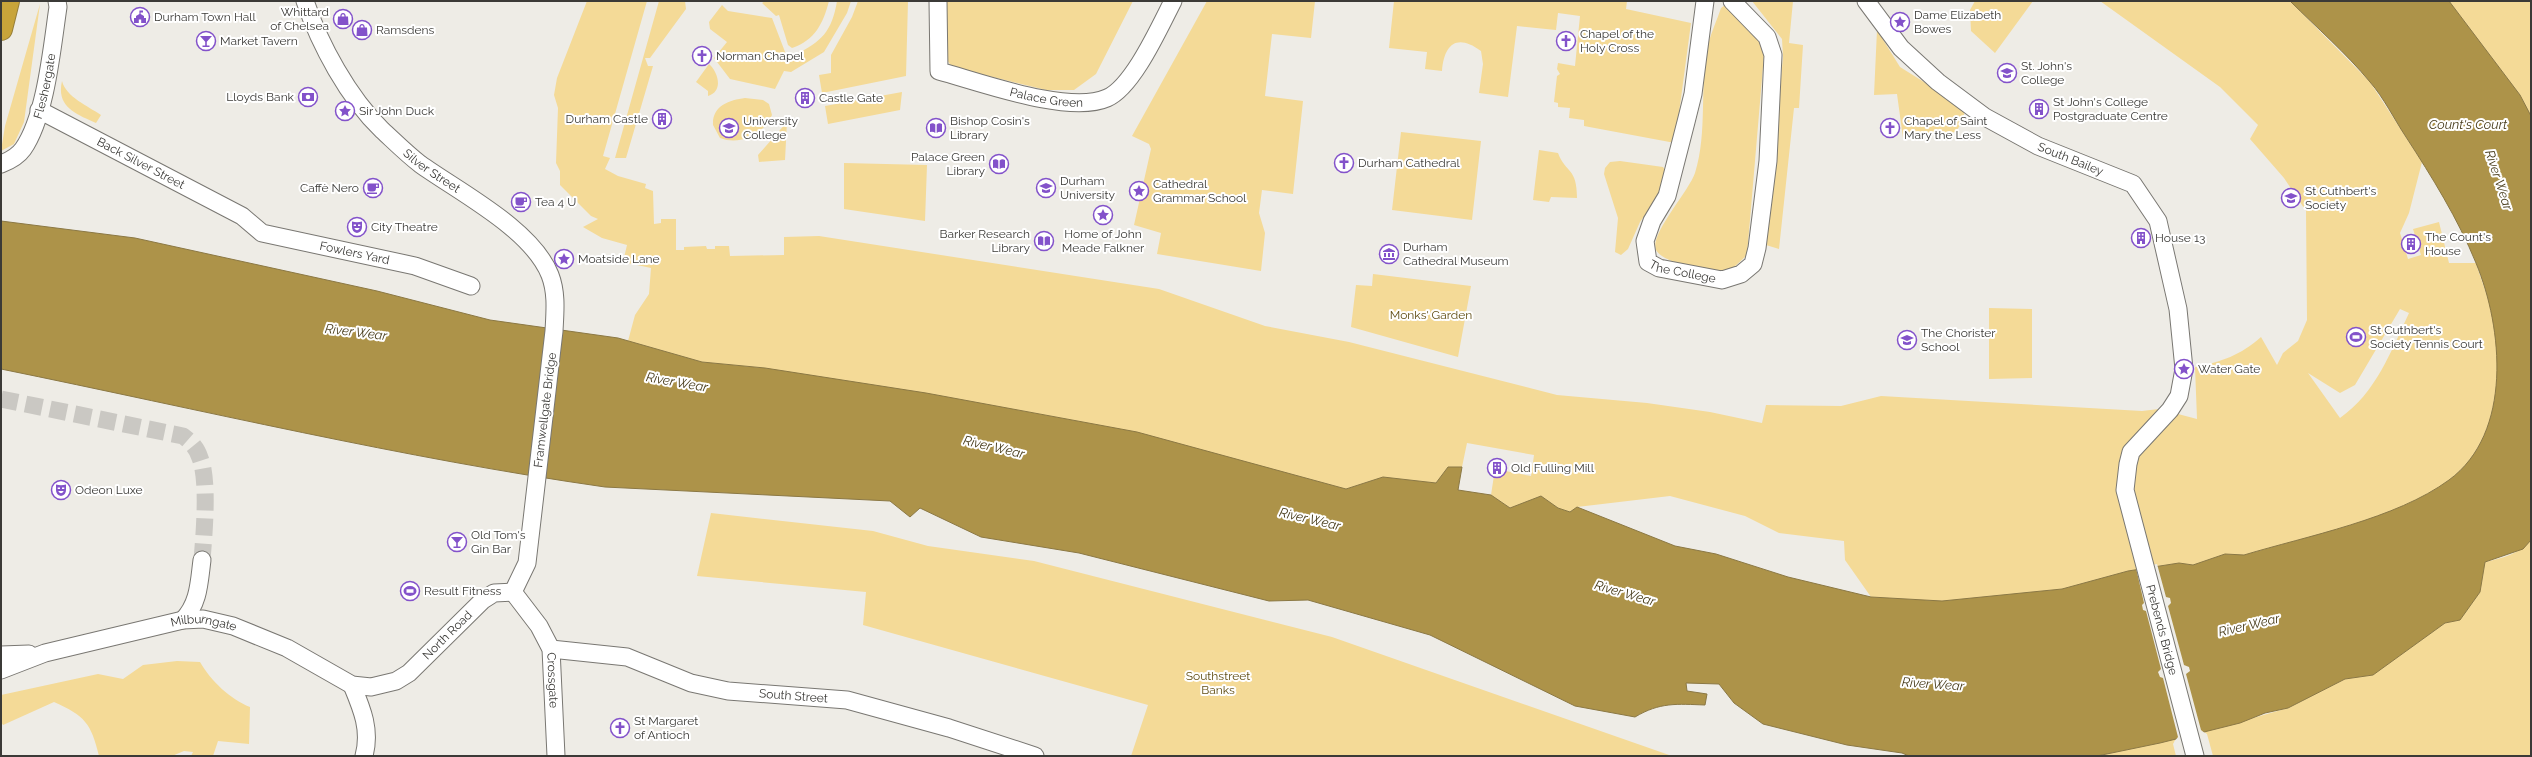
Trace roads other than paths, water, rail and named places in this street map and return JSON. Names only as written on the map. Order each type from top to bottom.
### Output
[{"type":"highway","points":[[1,29],[8,1]]},
{"type":"street","name":"Fleshergate","points":[[5,163],[23,149],[39,110],[58,7],[57,1]]},
{"type":"street","name":"Silver Street","points":[[305,1],[338,73],[381,129],[419,163],[504,222],[541,258],[553,285],[554,331]]},
{"type":"street","name":"Palace Green","points":[[938,1],[939,71],[1050,101],[1081,104],[1108,98],[1123,86],[1140,64],[1173,1]]},
{"type":"street","name":"The College","points":[[1705,1],[1693,94],[1667,196],[1652,221],[1645,241],[1645,252],[1648,262],[1659,268],[1722,280],[1742,274],[1753,264],[1757,248],[1768,161],[1773,55],[1767,37],[1732,1]]},
{"type":"street","name":"South Bailey","points":[[1866,1],[1901,48],[1938,82],[1986,117],[2038,146],[2133,184],[2158,221],[2178,309],[2184,369]]},
{"type":"street","name":"Back Silver Street","points":[[39,110],[242,216]]},
{"type":"street","name":"Fowlers Yard","points":[[242,216],[262,233],[415,266],[471,286]]},
{"type":"street","name":"Framwellgate Bridge","points":[[513,592],[527,563],[554,331]]},
{"type":"street","name":"Prebends Bridge","points":[[2184,369],[2176,400],[2159,425],[2132,452],[2125,480],[2129,503],[2195,756]]},
{"type":"street","points":[[183,620],[192,610],[198,596],[202,560]]},
{"type":"street","name":"Crossgate","points":[[513,592],[540,626],[551,649],[556,756]]},
{"type":"street","name":"North Road","points":[[352,685],[371,687],[403,678],[483,600],[494,593],[513,592]]},
{"type":"street","name":"Milburngate","points":[[1,670],[45,653],[183,620],[203,619],[220,622],[263,636],[352,685]]},
{"type":"street","name":"South Street","points":[[551,649],[617,655],[691,683],[728,691],[847,700],[949,728],[1035,756]]},
{"type":"street","name":"Milburngate","points":[[1,655],[45,653]]},
{"type":"street","points":[[352,685],[366,722],[367,739],[364,756]]},
{"type":"water","points":[[2290,1],[2449,1],[2520,95],[2531,116],[2531,540],[2523,549],[2485,562],[2480,592],[2460,620],[2445,623],[2373,675],[2345,679],[2288,708],[2265,713],[2240,723],[2160,743],[2097,756],[1909,756],[1902,753],[1847,745],[1763,724],[1734,703],[1719,684],[1686,683],[1687,691],[1707,694],[1705,705],[1677,704],[1661,706],[1635,717],[1575,706],[1430,635],[1308,600],[1269,601],[1079,553],[981,537],[920,508],[910,517],[890,501],[605,487],[378,448],[1,369],[1,221],[135,238],[377,291],[490,320],[618,338],[702,362],[765,368],[926,393],[1137,432],[1346,489],[1383,477],[1436,483],[1448,467],[1462,467],[1458,490],[1491,495],[1510,508],[1541,496],[1558,508],[1570,512],[1577,507],[1675,546],[1716,554],[1788,577],[1871,597],[1942,601],[2062,589],[2128,571],[2179,563],[2193,565],[2225,554],[2244,555],[2377,516],[2428,494],[2449,480],[2470,460],[2484,435],[2493,408],[2497,378],[2496,348],[2492,318],[2485,289],[2469,247],[2453,214],[2435,183],[2375,88],[2361,71]]},
{"type":"tunnel","points":[[1,399],[183,436],[186,438],[199,454],[203,468],[205,508],[202,560]]},
{"type":"place","name":"Durham Town Hall","points":[[140,17]]},
{"type":"place","name":"Whittard of Chelsea","points":[[343,19]]},
{"type":"place","name":"Dame Elizabeth Bowes","points":[[1900,22]]},
{"type":"place","name":"Ramsdens","points":[[362,30]]},
{"type":"place","name":"Market Tavern","points":[[206,41]]},
{"type":"place","name":"Chapel of the Holy Cross","points":[[1566,41]]},
{"type":"place","name":"Norman Chapel","points":[[702,56]]},
{"type":"place","name":"St. John's College","points":[[2007,73]]},
{"type":"place","name":"Lloyds Bank","points":[[308,97]]},
{"type":"place","name":"Castle Gate","points":[[805,98]]},
{"type":"place","name":"St John's College Postgraduate Centre","points":[[2039,109]]},
{"type":"place","name":"Sir John Duck","points":[[345,111]]},
{"type":"place","name":"Durham Castle","points":[[662,119]]},
{"type":"place","name":"University College","points":[[729,128]]},
{"type":"place","name":"Bishop Cosin's Library","points":[[936,128]]},
{"type":"place","name":"Chapel of Saint Mary the Less","points":[[1890,128]]},
{"type":"place","name":"Durham Cathedral","points":[[1344,163]]},
{"type":"place","name":"Palace Green Library","points":[[999,164]]},
{"type":"place","name":"Caffè Nero","points":[[373,188]]},
{"type":"place","name":"Durham University","points":[[1046,188]]},
{"type":"place","name":"Cathedral Grammar School","points":[[1139,191]]},
{"type":"place","name":"St Cuthbert's Society","points":[[2291,198]]},
{"type":"place","name":"Tea 4 U","points":[[521,202]]},
{"type":"place","name":"Home of John Meade Falkner","points":[[1103,215]]},
{"type":"place","name":"City Theatre","points":[[357,227]]},
{"type":"place","name":"House 13","points":[[2141,238]]},
{"type":"place","name":"Barker Research Library","points":[[1044,241]]},
{"type":"place","name":"The Count's House","points":[[2411,244]]},
{"type":"place","name":"Durham Cathedral Museum","points":[[1389,254]]},
{"type":"place","name":"Moatside Lane","points":[[564,259]]},
{"type":"place","name":"St Cuthbert's Society Tennis Court","points":[[2356,337]]},
{"type":"place","name":"The Chorister School","points":[[1907,340]]},
{"type":"place","name":"Water Gate","points":[[2184,369]]},
{"type":"place","name":"Old Fulling Mill","points":[[1497,468]]},
{"type":"place","name":"Odeon Luxe","points":[[61,490]]},
{"type":"place","name":"Old Tom's Gin Bar","points":[[457,542]]},
{"type":"place","name":"Result Fitness","points":[[410,591]]},
{"type":"place","name":"St Margaret of Antioch","points":[[620,728]]},
{"type":"water label","name":"Count's Court","points":[[2468,124]]},
{"type":"water label","name":"River Wear","points":[[2499,180]]},
{"type":"water label","name":"River Wear","points":[[356,332]]},
{"type":"water label","name":"River Wear","points":[[677,382]]},
{"type":"water label","name":"River Wear","points":[[994,447]]},
{"type":"water label","name":"River Wear","points":[[1310,519]]},
{"type":"water label","name":"River Wear","points":[[1625,593]]},
{"type":"water label","name":"River Wear","points":[[2249,625]]},
{"type":"water label","name":"River Wear","points":[[1933,684]]},
{"type":"park label","name":"Monks' Garden","points":[[1431,315]]},
{"type":"park label","name":"Southstreet Banks","points":[[1218,683]]}]
